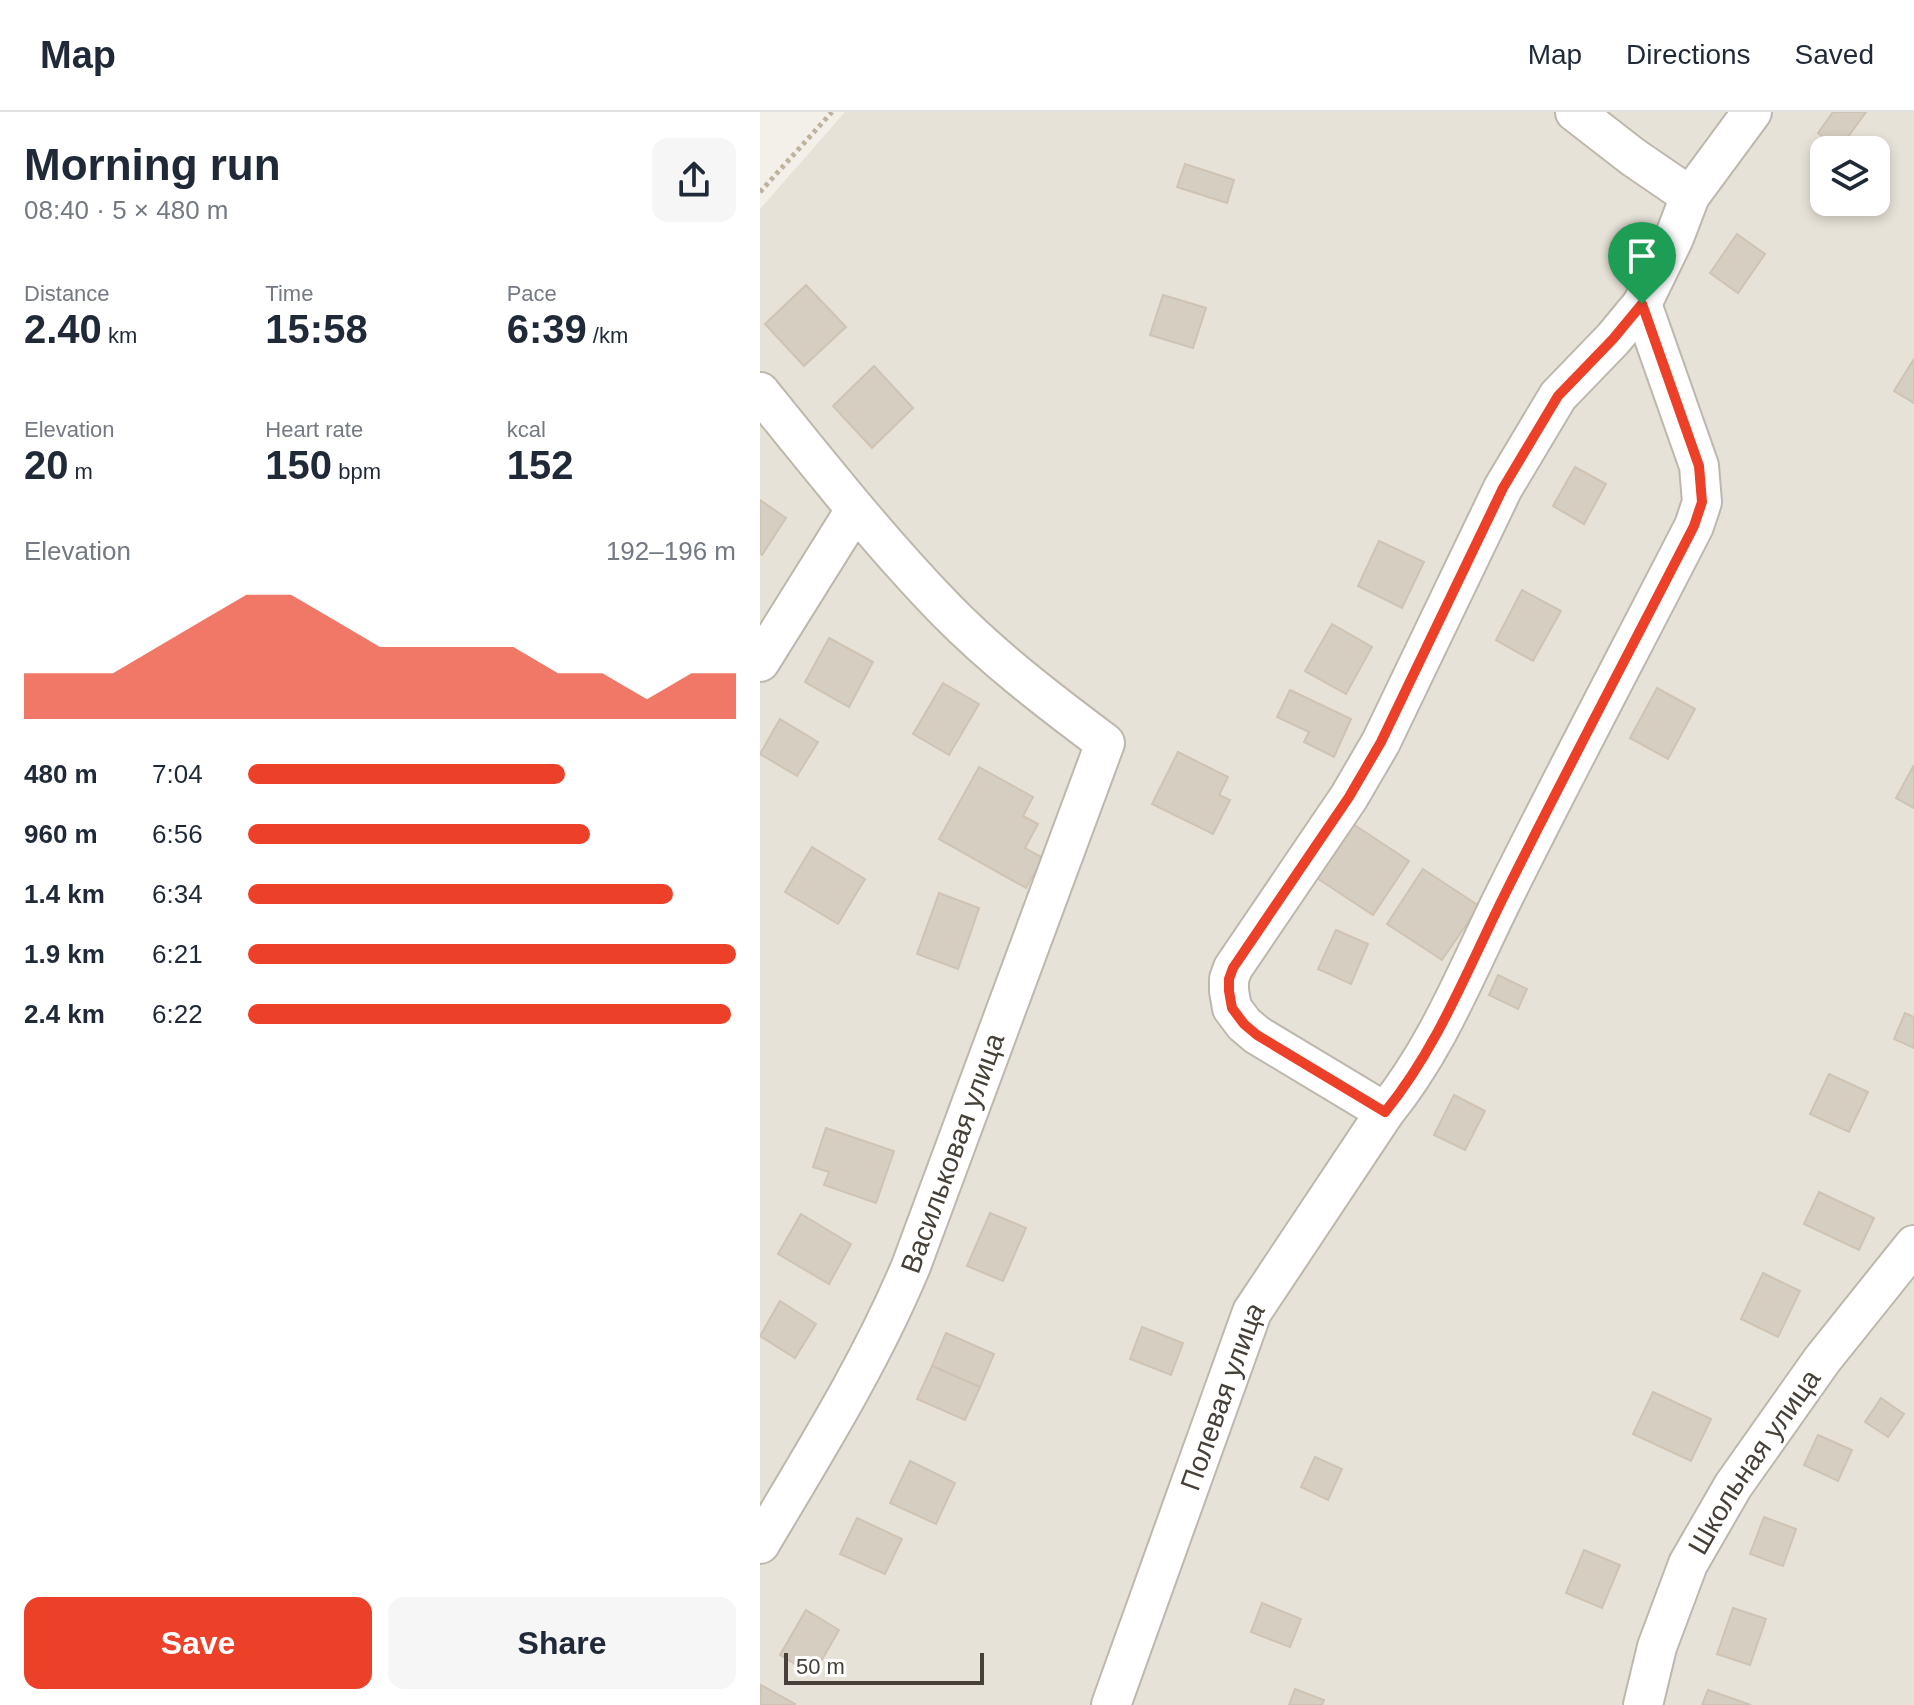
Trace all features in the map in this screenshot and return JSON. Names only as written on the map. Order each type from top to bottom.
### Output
[{"type":"street","points":[[1575,112],[1690,196]]},
{"type":"street","points":[[1385,1112],[1257,1035],[1232,1008],[1229,979],[1233,968],[1349,797],[1381,742],[1503,488],[1558,396],[1642,304],[1690,196],[1752,112]]},
{"type":"street","name":"Полевая улица","points":[[1111,1705],[1252,1312],[1385,1112],[1407,1086],[1441,1026],[1511,881],[1694,526],[1702,502],[1699,466],[1642,304]]},
{"type":"street","points":[[760,392],[855,510],[760,662]]},
{"type":"street","name":"Васильковая улица","points":[[760,1544],[862,1373],[887,1322],[911,1266],[1105,743],[1027,685],[947,611],[855,510]]},
{"type":"street","name":"Школьная улица","points":[[1643,1705],[1657,1647],[1688,1564],[1733,1486],[1822,1360],[1914,1245]]},
{"type":"path","points":[[760,192],[832,112]]},
{"type":"shaded area","points":[[845,112],[1914,112],[1914,1705],[760,1705],[760,209]]},
{"type":"building","points":[[1833,112],[1866,112],[1848,136],[1822,136],[1818,133]]},
{"type":"building","points":[[1185,164],[1234,180],[1227,203],[1177,187]]},
{"type":"building","points":[[1737,234],[1765,254],[1738,293],[1710,273]]},
{"type":"building","points":[[806,285],[846,327],[804,366],[765,324]]},
{"type":"building","points":[[1163,295],[1206,308],[1193,348],[1150,335]]},
{"type":"building","points":[[1914,359],[1914,403],[1894,391]]},
{"type":"building","points":[[874,366],[913,408],[872,448],[833,406]]},
{"type":"building","points":[[1575,467],[1606,484],[1584,524],[1553,506]]},
{"type":"building","points":[[760,500],[786,518],[762,555],[760,553]]},
{"type":"building","points":[[1379,541],[1424,562],[1402,608],[1358,586]]},
{"type":"building","points":[[1522,590],[1561,611],[1533,661],[1496,640]]},
{"type":"building","points":[[1332,624],[1372,647],[1346,694],[1305,671]]},
{"type":"building","points":[[829,638],[873,662],[849,707],[805,682]]},
{"type":"building","points":[[943,683],[979,704],[949,755],[913,734]]},
{"type":"building","points":[[1657,688],[1695,709],[1668,759],[1630,738]]},
{"type":"building","points":[[1290,690],[1351,719],[1334,757],[1304,742],[1309,732],[1277,717]]},
{"type":"building","points":[[780,719],[818,742],[797,776],[760,754]]},
{"type":"building","points":[[1178,752],[1228,777],[1219,795],[1230,800],[1213,834],[1152,804]]},
{"type":"building","points":[[1914,765],[1914,808],[1896,798]]},
{"type":"building","points":[[979,767],[1033,797],[1023,816],[1038,824],[1025,848],[1043,858],[1026,888],[939,839]]},
{"type":"building","points":[[1353,824],[1409,861],[1373,915],[1317,878]]},
{"type":"building","points":[[812,847],[865,879],[838,924],[785,892]]},
{"type":"building","points":[[1423,869],[1479,906],[1442,960],[1387,924]]},
{"type":"building","points":[[939,893],[979,908],[958,969],[917,954]]},
{"type":"building","points":[[1336,930],[1368,944],[1351,984],[1318,969]]},
{"type":"building","points":[[1498,975],[1527,989],[1518,1009],[1489,995]]},
{"type":"building","points":[[1905,1013],[1914,1017],[1914,1048],[1894,1039]]},
{"type":"building","points":[[1829,1074],[1868,1092],[1849,1132],[1810,1114]]},
{"type":"building","points":[[1454,1095],[1485,1111],[1465,1150],[1434,1135]]},
{"type":"building","points":[[826,1128],[894,1151],[876,1203],[824,1185],[829,1172],[813,1167]]},
{"type":"building","points":[[1819,1192],[1874,1218],[1859,1250],[1804,1224]]},
{"type":"building","points":[[990,1213],[1026,1228],[1003,1281],[967,1266]]},
{"type":"building","points":[[801,1214],[851,1244],[829,1284],[778,1254]]},
{"type":"building","points":[[1763,1273],[1800,1291],[1778,1337],[1741,1319]]},
{"type":"building","points":[[780,1301],[816,1324],[795,1358],[760,1336]]},
{"type":"building","points":[[1142,1327],[1183,1343],[1171,1375],[1130,1359]]},
{"type":"building","points":[[946,1333],[994,1354],[980,1387],[932,1366]]},
{"type":"building","points":[[932,1366],[980,1387],[965,1420],[917,1399]]},
{"type":"building","points":[[1653,1392],[1711,1419],[1691,1461],[1633,1434]]},
{"type":"building","points":[[1881,1398],[1904,1414],[1888,1437],[1865,1422]]},
{"type":"building","points":[[1818,1435],[1852,1450],[1838,1481],[1804,1465]]},
{"type":"building","points":[[1315,1457],[1342,1469],[1328,1500],[1301,1487]]},
{"type":"building","points":[[910,1461],[955,1483],[936,1524],[890,1503]]},
{"type":"building","points":[[1764,1517],[1796,1529],[1783,1566],[1750,1554]]},
{"type":"building","points":[[857,1518],[902,1539],[885,1574],[840,1554]]},
{"type":"building","points":[[1584,1550],[1620,1565],[1602,1608],[1566,1593]]},
{"type":"building","points":[[1262,1603],[1301,1619],[1290,1647],[1251,1632]]},
{"type":"building","points":[[1733,1608],[1766,1619],[1750,1665],[1717,1654]]},
{"type":"building","points":[[806,1610],[839,1630],[813,1675],[780,1655]]},
{"type":"building","points":[[761,1685],[795,1704],[760,1705]]},
{"type":"building","points":[[1295,1689],[1324,1700],[1322,1705],[1289,1705]]},
{"type":"building","points":[[1708,1690],[1751,1705],[1702,1705]]},
{"type":"route","points":[[1642,304],[1699,466],[1702,502],[1694,526],[1504,894],[1441,1026],[1407,1086],[1385,1112],[1257,1035],[1244,1024],[1232,1008],[1229,979],[1233,968],[1349,797],[1381,742],[1503,488],[1558,396],[1642,304]]}]
